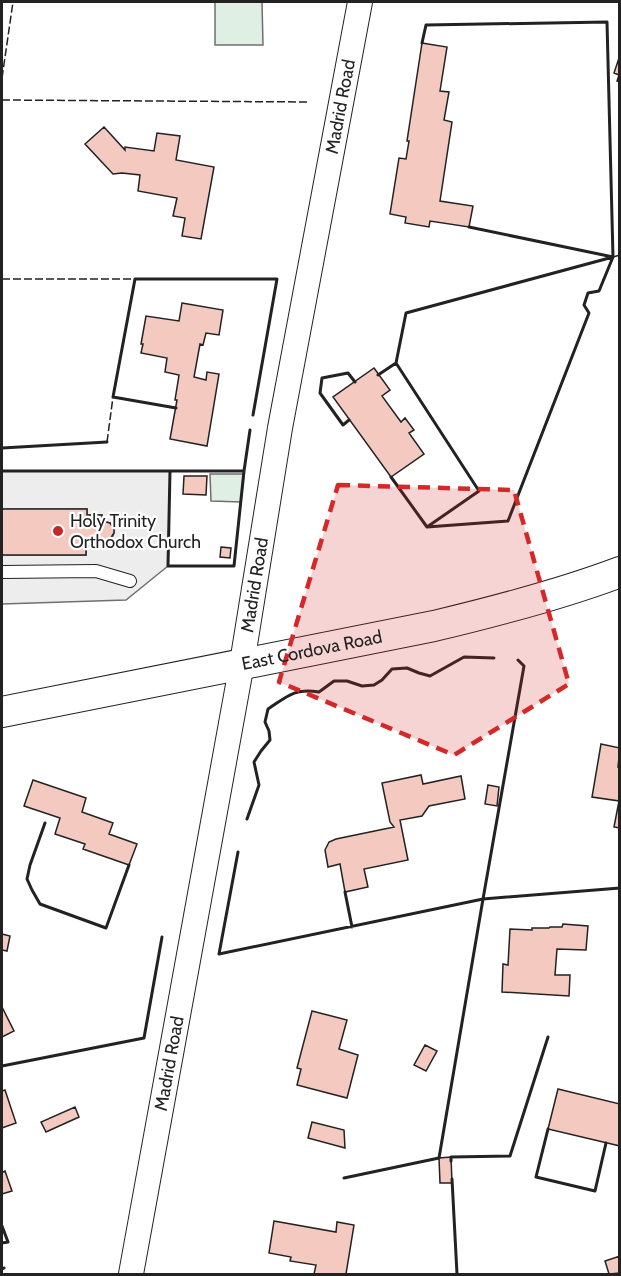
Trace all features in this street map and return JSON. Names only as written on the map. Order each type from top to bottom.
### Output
[{"type":"street","name":"Madrid Road","points":[[132,1275],[242,663],[282,417],[360,2]]},
{"type":"street","name":"East Cordova Road","points":[[2,712],[434,626],[500,611],[620,572]]},
{"type":"lane","points":[[2,572],[96,571],[130,581]]},
{"type":"highlighted area","points":[[338,485],[514,490],[569,684],[454,755],[279,682]]},
{"type":"green space","points":[[215,2],[262,2],[263,45],[215,45]]},
{"type":"green space","points":[[210,474],[244,474],[241,502],[211,501]]},
{"type":"shaded area","points":[[2,471],[170,471],[168,566],[126,600],[2,604],[2,555],[86,555],[86,546],[107,541],[113,536],[114,529],[110,523],[102,521],[102,515],[87,515],[87,509],[2,509]]},
{"type":"building","points":[[422,43],[447,47],[440,91],[449,92],[444,120],[452,122],[440,201],[473,206],[469,227],[430,221],[429,227],[405,223],[406,217],[390,214],[399,158],[406,159]]},
{"type":"building","points":[[620,55],[620,82],[617,81],[619,75],[614,73]]},
{"type":"building","points":[[104,127],[125,150],[125,147],[154,151],[157,133],[180,136],[176,160],[214,167],[201,239],[182,236],[185,218],[173,216],[177,198],[138,191],[140,175],[113,174],[85,144]]},
{"type":"building","points":[[182,303],[223,310],[219,335],[206,333],[203,345],[200,344],[194,377],[206,380],[207,372],[219,374],[207,446],[170,439],[179,375],[165,372],[167,358],[141,353],[146,316],[179,321]]},
{"type":"building","points":[[374,368],[390,390],[382,396],[401,422],[405,418],[414,430],[409,433],[424,454],[391,477],[333,397]]},
{"type":"building","points":[[184,476],[207,476],[206,495],[183,494]]},
{"type":"building","name":"Holy Trinity Orthodox Church","points":[[2,509],[87,509],[87,515],[102,515],[102,521],[110,523],[114,533],[107,541],[102,541],[102,546],[86,546],[86,555],[2,555]]},
{"type":"building","points":[[221,547],[231,548],[230,558],[220,557]]},
{"type":"building","points":[[601,744],[620,748],[618,767],[620,767],[620,828],[614,827],[619,801],[592,797]]},
{"type":"building","points":[[421,775],[423,784],[461,776],[465,799],[429,806],[422,816],[400,820],[408,860],[364,869],[368,887],[345,892],[340,864],[328,867],[325,850],[329,842],[394,827],[390,822],[382,783]]},
{"type":"building","points":[[33,780],[86,798],[82,812],[113,823],[109,834],[137,844],[129,865],[83,849],[85,844],[55,834],[60,818],[24,806]]},
{"type":"building","points":[[488,785],[499,787],[497,806],[485,804]]},
{"type":"building","points":[[563,924],[588,926],[586,950],[557,949],[555,975],[570,975],[569,996],[502,992],[503,964],[508,965],[510,929],[532,930],[532,928],[562,927]]},
{"type":"building","points":[[2,934],[10,936],[7,951],[2,950]]},
{"type":"building","points":[[2,1007],[14,1031],[2,1037]]},
{"type":"building","points":[[312,1011],[347,1020],[339,1049],[358,1055],[347,1098],[297,1085],[301,1069],[297,1068]]},
{"type":"building","points":[[425,1045],[437,1051],[426,1071],[414,1065]]},
{"type":"building","points":[[558,1089],[620,1104],[620,1146],[548,1129]]},
{"type":"building","points":[[5,1090],[16,1123],[2,1128],[2,1091]]},
{"type":"building","points":[[75,1107],[79,1117],[46,1132],[41,1122]]},
{"type":"building","points":[[312,1122],[344,1130],[345,1148],[308,1138]]},
{"type":"building","points":[[451,1157],[452,1183],[440,1183],[439,1158]]},
{"type":"building","points":[[5,1171],[12,1191],[2,1194],[2,1173]]},
{"type":"building","points":[[274,1221],[336,1232],[337,1222],[354,1225],[346,1274],[314,1274],[316,1265],[290,1261],[291,1257],[269,1253]]},
{"type":"building","points":[[620,1256],[620,1273],[609,1274],[605,1261]]},
{"type":"fence","points":[[2,78],[13,2]]},
{"type":"fence","points":[[2,100],[308,102]]},
{"type":"fence","points":[[613,257],[620,255]]},
{"type":"fence","points":[[2,279],[135,279]]},
{"type":"fence","points":[[107,442],[113,397]]},
{"type":"wall","points":[[422,43],[426,25],[607,22],[613,257],[469,227]]},
{"type":"wall","points":[[396,363],[406,313],[613,257],[599,291],[588,293],[584,305],[589,313],[508,521],[427,527]]},
{"type":"wall","points":[[176,408],[113,397],[135,279],[277,279],[253,415]]},
{"type":"wall","points":[[378,375],[396,363],[479,491],[427,527],[391,477]]},
{"type":"wall","points":[[349,420],[343,425],[320,393],[322,378],[348,373],[355,382]]},
{"type":"wall","points":[[244,471],[250,430]]},
{"type":"wall","points":[[2,448],[107,442]]},
{"type":"wall","points":[[2,471],[244,471],[234,566],[168,566],[170,471]]},
{"type":"wall","points":[[247,819],[259,785],[254,762],[270,740],[265,722],[268,709],[281,700],[297,692],[319,692],[334,681],[347,681],[362,686],[374,685],[392,669],[407,668],[430,676],[464,657],[494,658]]},
{"type":"wall","points":[[238,852],[219,954],[483,899],[524,666],[518,660]]},
{"type":"wall","points":[[45,823],[27,879],[40,904],[106,928],[129,865]]},
{"type":"wall","points":[[344,1178],[439,1158],[483,899],[620,888]]},
{"type":"wall","points":[[345,892],[352,927]]},
{"type":"wall","points":[[2,1066],[144,1038],[162,937]]},
{"type":"wall","points":[[451,1161],[451,1157],[510,1156],[548,1037]]},
{"type":"wall","points":[[548,1129],[536,1177],[595,1191],[606,1143]]},
{"type":"wall","points":[[452,1179],[457,1274]]},
{"type":"wall","points":[[2,1226],[8,1242],[2,1243]]},
{"type":"place","name":"Holy Trinity Orthodox Church","points":[[58,531]]}]
